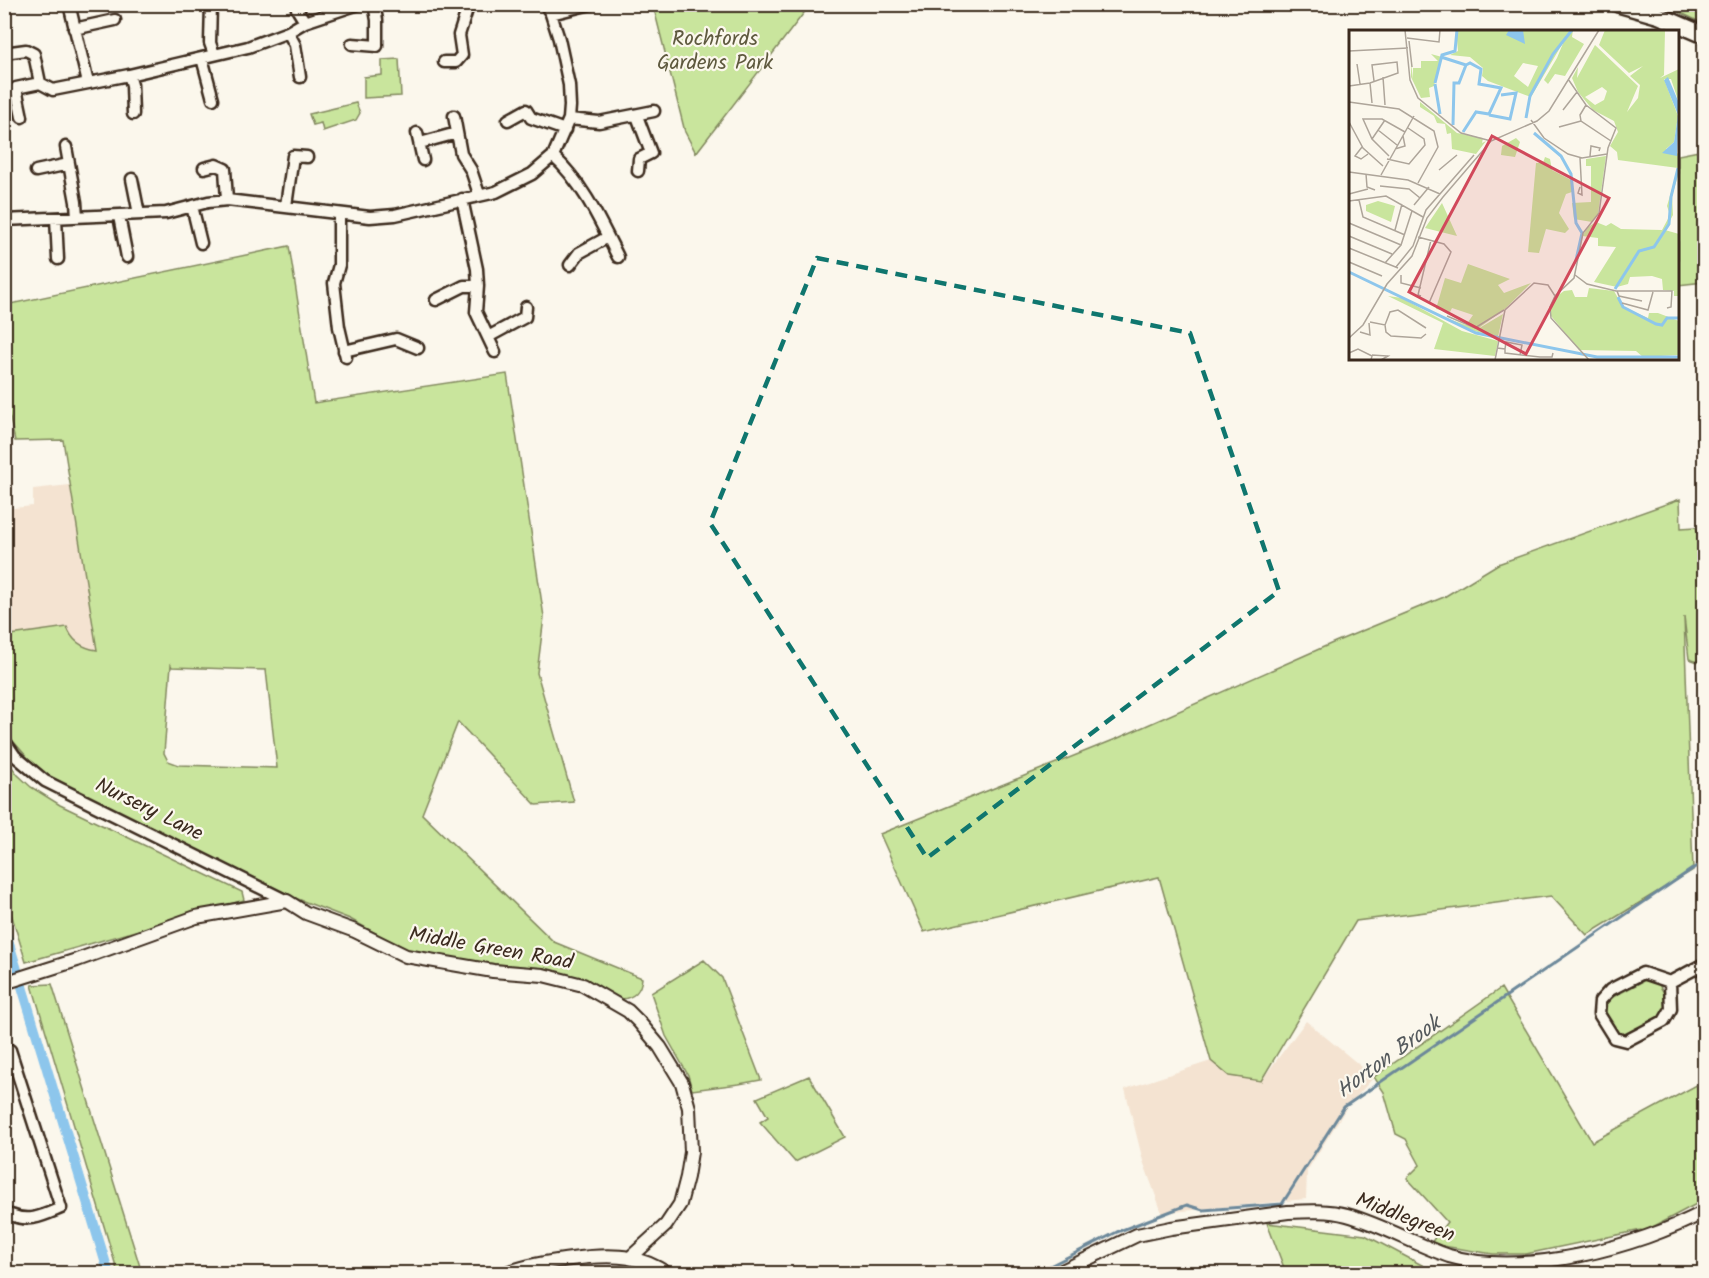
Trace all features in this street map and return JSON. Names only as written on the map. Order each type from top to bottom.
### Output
[{"type":"main road","points":[[1618,4],[1661,10],[1704,35]]},
{"type":"street","points":[[69,4],[88,83]]},
{"type":"street","points":[[211,4],[210,43],[214,54]]},
{"type":"street","points":[[297,4],[297,9],[305,22]]},
{"type":"street","points":[[22,117],[16,88],[40,83],[53,90],[248,47],[288,32],[305,22],[358,4]]},
{"type":"street","points":[[352,44],[377,45],[377,20],[374,4]]},
{"type":"street","points":[[444,62],[456,62],[462,55],[459,35],[467,10],[466,4]]},
{"type":"street","points":[[4,220],[166,213],[227,200],[370,217],[395,215],[479,194],[496,192],[532,174],[553,156],[567,124],[569,85],[559,39],[549,8],[591,4]]},
{"type":"street","points":[[74,29],[115,20]]},
{"type":"street","points":[[288,32],[295,45],[300,77]]},
{"type":"street","points":[[4,54],[26,50],[34,54],[40,83]]},
{"type":"street","points":[[202,58],[213,99]]},
{"type":"street","points":[[129,75],[132,86],[133,114]]},
{"type":"street","points":[[508,120],[526,110],[531,118],[567,124],[599,122],[654,111]]},
{"type":"street","points":[[454,116],[461,153],[471,170],[479,194]]},
{"type":"street","points":[[637,116],[651,153],[639,159],[638,171]]},
{"type":"street","points":[[423,160],[419,138],[457,134]]},
{"type":"street","points":[[66,147],[77,217]]},
{"type":"street","points":[[286,206],[292,156],[307,156]]},
{"type":"street","points":[[553,156],[580,185],[618,257]]},
{"type":"street","points":[[36,171],[69,164]]},
{"type":"street","points":[[204,168],[216,165],[225,169],[227,200]]},
{"type":"street","points":[[132,179],[139,214]]},
{"type":"street","points":[[462,200],[477,269],[476,312],[495,352]]},
{"type":"street","points":[[192,206],[201,243]]},
{"type":"street","points":[[339,214],[339,265],[334,283],[345,354],[396,339],[418,348]]},
{"type":"street","points":[[119,216],[127,258]]},
{"type":"street","points":[[56,218],[58,259]]},
{"type":"street","points":[[570,265],[579,253],[608,237]]},
{"type":"street","points":[[436,300],[464,286],[478,286]]},
{"type":"street","points":[[488,337],[525,317],[526,307]]},
{"type":"street","name":"Nursery Lane","points":[[4,740],[15,756],[45,781],[287,901]]},
{"type":"street","points":[[4,983],[196,917],[287,901]]},
{"type":"street","name":"Middle Green Road","points":[[287,901],[306,913],[355,931],[406,956],[494,971],[543,975],[583,986],[628,1011],[639,1022],[660,1047],[682,1083],[689,1108],[691,1152],[680,1204],[666,1225],[630,1258]]},
{"type":"street","points":[[1670,982],[1671,1009],[1664,1021],[1626,1041],[1614,1038],[1599,1014],[1600,1001],[1610,990],[1643,973],[1670,982],[1704,964]]},
{"type":"street","points":[[4,1053],[10,1050],[62,1208],[35,1218],[23,1220],[11,1215],[4,1218]]},
{"type":"street","name":"Middlegreen","points":[[1056,1274],[1137,1235],[1171,1228],[1288,1212],[1345,1214],[1380,1226],[1414,1243],[1452,1257],[1486,1264],[1532,1263],[1600,1251],[1659,1234],[1704,1212]]},
{"type":"street","points":[[504,1274],[544,1262],[614,1257],[630,1258],[668,1274]]},
{"type":"highlighted area","points":[[817,258],[1190,333],[1279,591],[927,858],[710,523]]},
{"type":"shaded area","points":[[70,485],[98,651],[82,647],[70,636],[66,627],[5,636],[4,509],[33,506],[33,489]]},
{"type":"shaded area","points":[[1306,1021],[1374,1077],[1347,1107],[1307,1171],[1306,1199],[1162,1213],[1143,1161],[1125,1089],[1211,1061],[1229,1076],[1261,1081]]},
{"type":"green space","name":"Rochfords Gardens Park","points":[[653,4],[810,5],[696,153],[685,132]]},
{"type":"green space","points":[[1675,5],[1684,5],[1704,13],[1704,24],[1677,11]]},
{"type":"green space","points":[[399,59],[401,96],[364,98],[364,77],[382,75],[382,60]]},
{"type":"green space","points":[[356,103],[360,113],[356,120],[323,131],[321,123],[313,125],[309,114]]},
{"type":"green space","points":[[1704,150],[1704,282],[1679,285],[1679,155]]},
{"type":"green space","points":[[289,246],[314,403],[507,374],[544,617],[537,673],[574,802],[536,805],[458,722],[422,814],[554,942],[642,978],[636,993],[621,999],[578,978],[508,965],[431,958],[406,950],[350,919],[290,896],[66,788],[35,766],[5,732],[4,636],[67,627],[72,637],[79,643],[97,650],[63,440],[15,441],[5,397],[5,305]],"holes":[[[171,665],[172,667],[266,670],[277,768],[179,765],[168,761],[164,753]]]},
{"type":"green space","points":[[1680,499],[1681,528],[1696,527],[1704,548],[1704,617],[1698,662],[1689,659],[1684,617],[1693,870],[1587,935],[1551,896],[1356,921],[1261,1081],[1229,1076],[1211,1061],[1159,877],[924,932],[880,834],[1116,739],[1335,642],[1444,597],[1498,564]]},
{"type":"green space","points":[[4,763],[12,767],[31,787],[60,805],[242,892],[244,900],[26,962],[5,894]]},
{"type":"green space","points":[[704,960],[722,978],[761,1080],[692,1090],[688,1075],[666,1036],[651,993]]},
{"type":"green space","points":[[1647,979],[1658,983],[1669,1001],[1667,1015],[1623,1037],[1615,1033],[1603,1009],[1609,999]]},
{"type":"green space","points":[[52,984],[142,1273],[118,1273],[32,985]]},
{"type":"green space","points":[[1501,988],[1592,1142],[1704,1081],[1704,1200],[1643,1232],[1641,1230],[1526,1254],[1493,1254],[1430,1244],[1447,1222],[1407,1178],[1420,1165],[1406,1139],[1396,1134],[1384,1092],[1374,1077]]},
{"type":"green space","points":[[809,1076],[845,1137],[795,1162],[760,1122],[768,1117],[757,1098]]},
{"type":"green space","points":[[1267,1223],[1365,1235],[1437,1273],[1286,1273]]},
{"type":"waterway","name":"Horton Brook","points":[[1034,1274],[1117,1232],[1187,1205],[1203,1210],[1282,1204],[1344,1107],[1704,861]]},
{"type":"waterway","points":[[4,927],[109,1274]]}]
